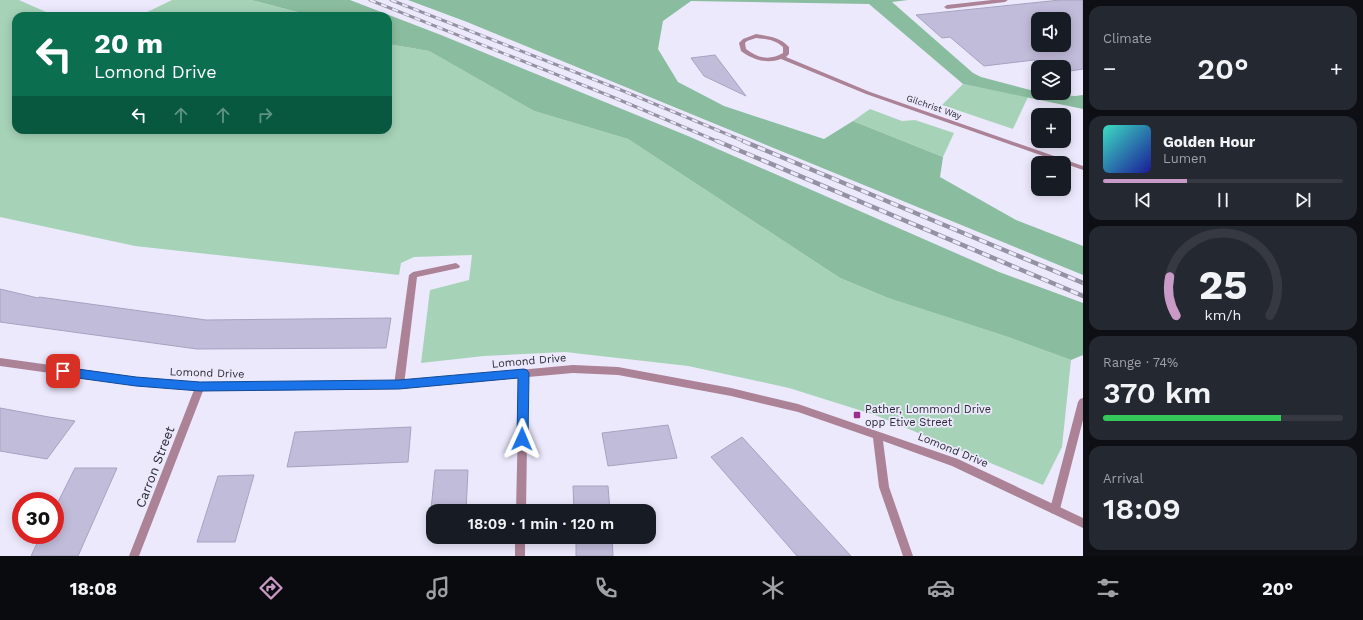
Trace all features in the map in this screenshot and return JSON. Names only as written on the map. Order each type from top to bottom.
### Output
[{"type":"street","points":[[947,7],[1005,0]]},
{"type":"street","name":"Gilchrist Way","points":[[782,57],[786,54],[786,47],[782,43],[770,38],[756,36],[745,40],[742,43],[743,50],[753,57],[769,60],[782,57],[868,93],[1083,168]]},
{"type":"street","points":[[399,385],[413,275],[456,266]]},
{"type":"street","name":"Lomond Drive","points":[[0,362],[136,381],[200,386],[399,385],[573,369],[618,371],[731,392],[798,408],[955,462],[1083,523]]},
{"type":"street","points":[[521,504],[524,373]]},
{"type":"street","name":"Carron Street","points":[[134,556],[200,386]]},
{"type":"street","points":[[1055,509],[1083,402]]},
{"type":"street","points":[[878,435],[884,487],[908,556]]},
{"type":"street","points":[[520,544],[520,556]]},
{"type":"green space","points":[[0,0],[19,0],[46,12],[12,12],[12,134],[392,134],[392,45],[429,51],[534,111],[628,139],[840,278],[888,298],[1008,337],[1071,360],[1062,447],[1043,485],[875,415],[789,388],[688,366],[565,352],[484,356],[421,363],[430,290],[469,280],[472,255],[414,257],[401,263],[399,275],[135,246],[0,217]]},
{"type":"green space","points":[[172,0],[251,0],[298,12],[147,12]]},
{"type":"green space","points":[[251,0],[350,0],[381,12],[298,12]]},
{"type":"green space","points":[[408,0],[908,0],[892,2],[973,73],[981,77],[1031,90],[1031,98],[963,84],[869,4],[691,1],[663,21],[658,49],[678,82],[724,106],[824,139],[853,121],[943,157],[940,177],[1016,220],[1083,246],[1083,275],[467,22]]},
{"type":"green space","points":[[392,16],[688,136],[999,272],[1083,303],[1083,355],[1071,360],[1008,337],[888,298],[840,278],[628,139],[534,111],[429,51],[392,45]]},
{"type":"green space","points":[[963,84],[1028,97],[1013,129],[942,105]]},
{"type":"green space","points":[[1083,95],[1083,109],[1040,100],[1071,100],[1071,96]]},
{"type":"green space","points":[[870,109],[902,121],[915,120],[954,133],[943,157],[853,121]]},
{"type":"building","points":[[1060,0],[1083,0],[1083,69],[1071,71],[1071,60],[1031,60],[984,66],[950,37],[942,38],[916,15]]},
{"type":"building","points":[[715,55],[746,96],[704,76],[691,58]]},
{"type":"building","points":[[0,289],[38,298],[206,320],[391,318],[386,348],[197,349],[0,322]]},
{"type":"building","points":[[0,408],[75,421],[47,459],[0,451]]},
{"type":"building","points":[[668,425],[677,458],[608,466],[602,433]]},
{"type":"building","points":[[411,427],[408,462],[287,467],[295,432]]},
{"type":"building","points":[[742,437],[851,556],[797,556],[711,457]]},
{"type":"building","points":[[75,468],[117,468],[78,556],[31,556],[37,544],[64,544],[63,492]]},
{"type":"building","points":[[435,470],[468,470],[466,504],[432,504]]},
{"type":"building","points":[[254,475],[235,542],[197,542],[218,476]]},
{"type":"building","points":[[573,486],[608,486],[609,504],[574,504]]},
{"type":"building","points":[[576,544],[612,544],[613,556],[576,556]]},
{"type":"railway","points":[[370,0],[615,98],[719,142]]},
{"type":"railway","points":[[391,0],[621,90],[746,142]]},
{"type":"railway","points":[[717,141],[1083,296]]},
{"type":"railway","points":[[743,141],[1083,283]]},
{"type":"place","name":"Pather, Lommond Drive opp Etive Street","points":[[857,415]]},
{"type":"route","points":[[63,371],[136,381],[200,386],[399,385],[524,373],[522,439]]}]
